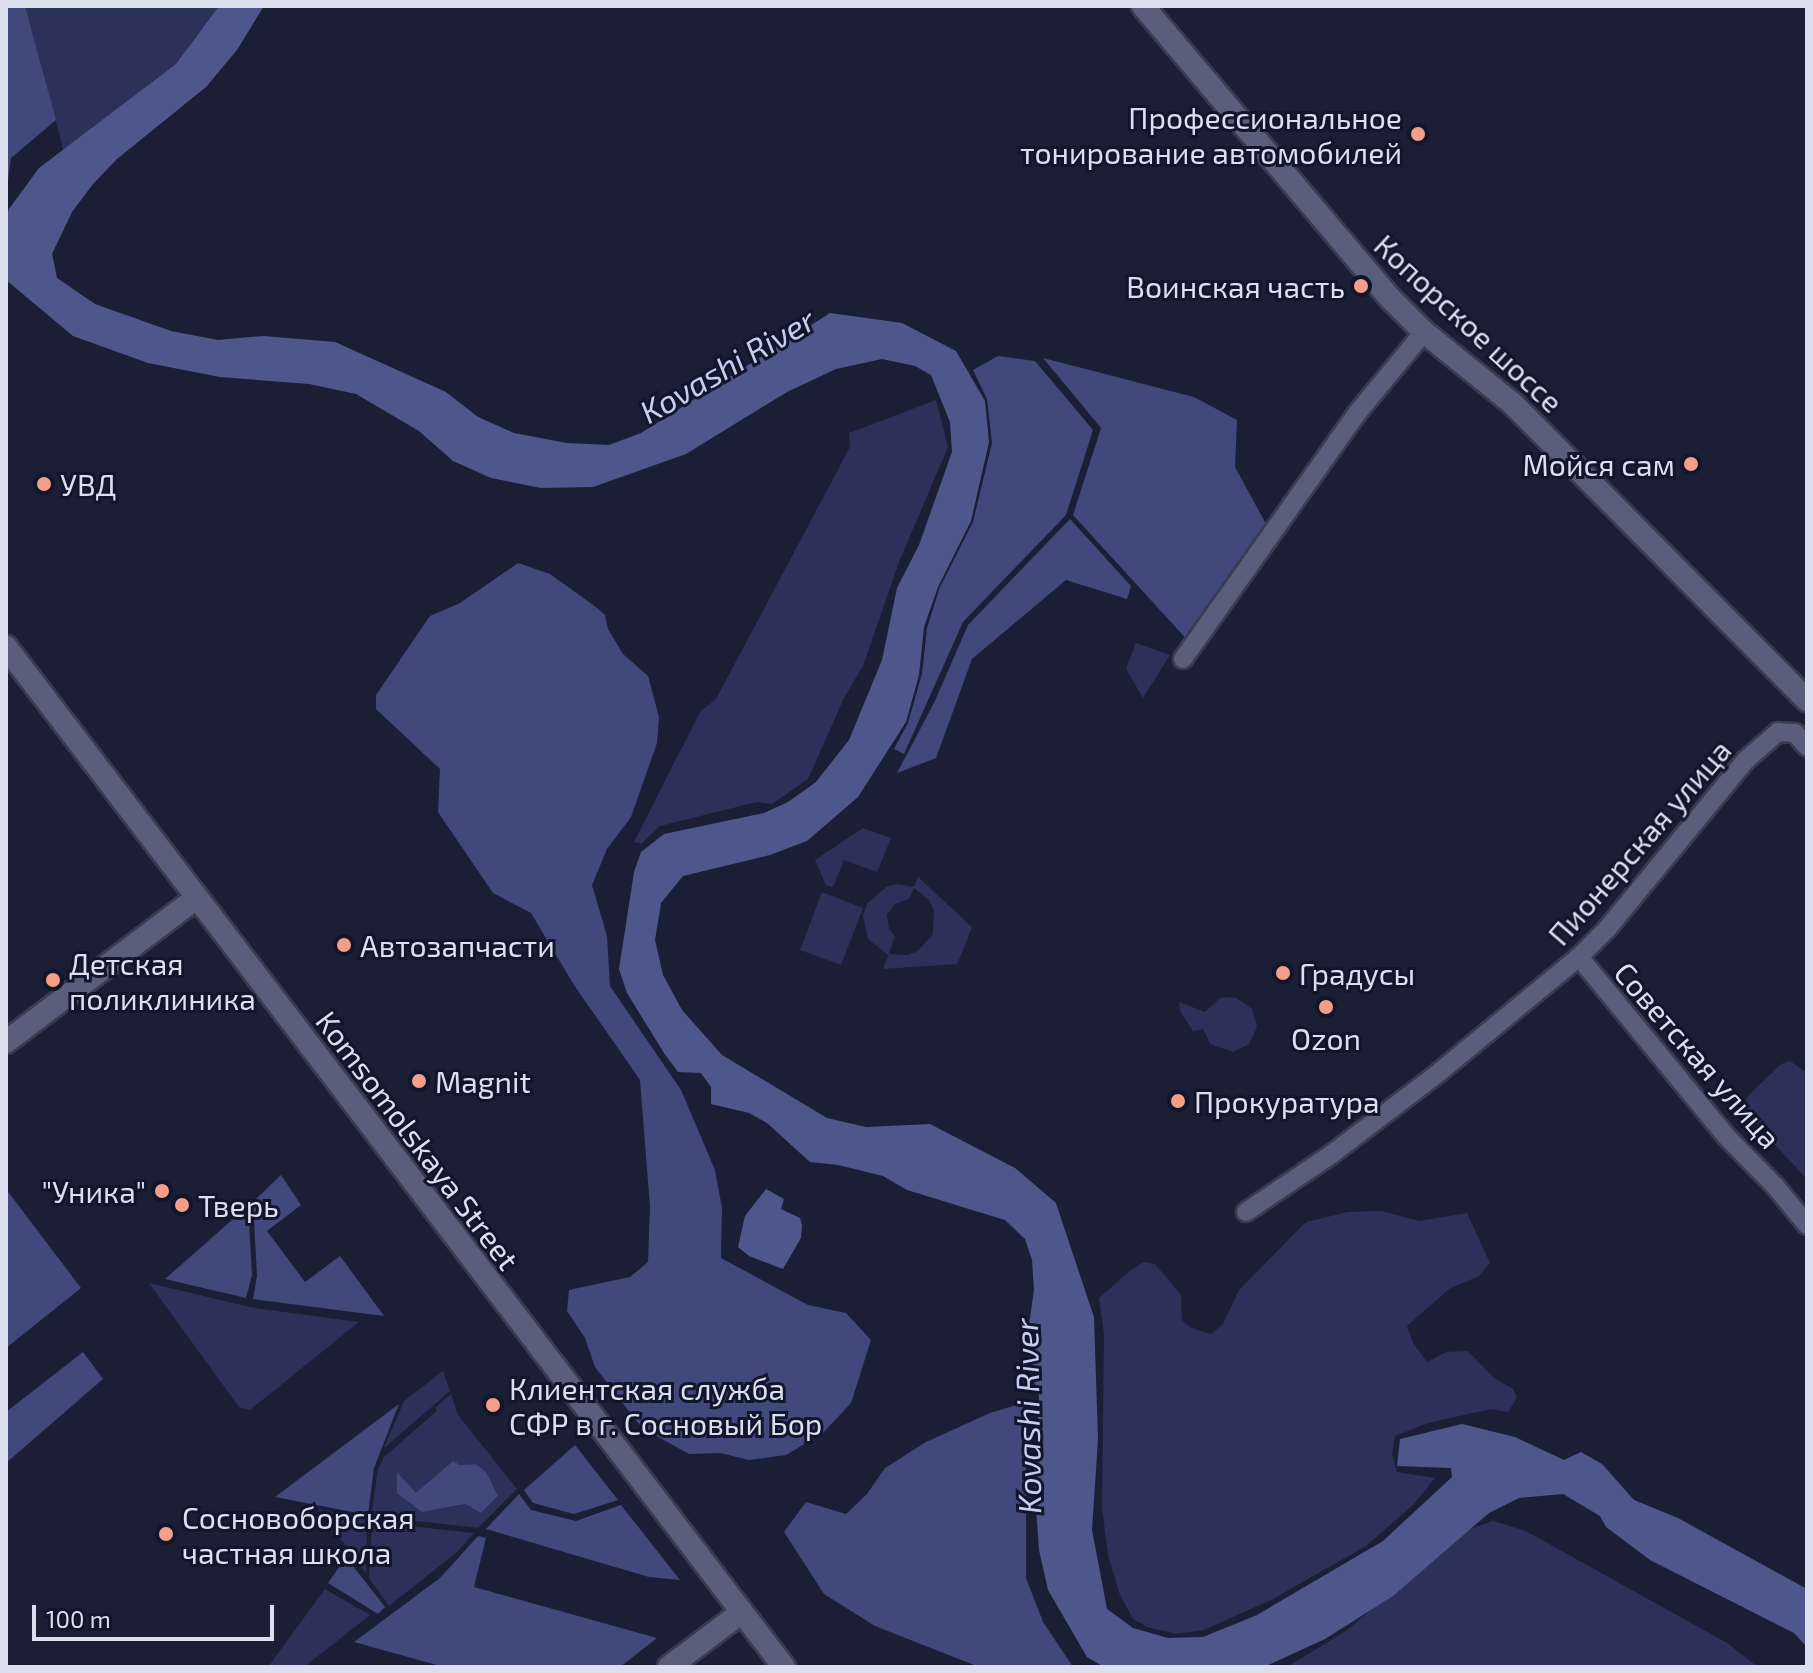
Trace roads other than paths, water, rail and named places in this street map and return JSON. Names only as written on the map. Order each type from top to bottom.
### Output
[{"type":"street","name":"Копорское шоссе","points":[[1143,6],[1311,209],[1424,332],[1514,405],[1807,700]]},
{"type":"street","points":[[1183,659],[1358,412],[1424,332]]},
{"type":"street","name":"Komsomolskaya Street","points":[[6,647],[195,899],[784,1667]]},
{"type":"street","name":"Пионерская улица","points":[[1246,1212],[1332,1154],[1461,1055],[1579,957],[1607,929],[1746,760],[1778,732],[1795,733],[1807,747]]},
{"type":"street","points":[[6,1042],[195,899]]},
{"type":"street","name":"Советская улица","points":[[1579,957],[1725,1135],[1776,1187],[1807,1225]]},
{"type":"street","points":[[669,1667],[742,1612]]},
{"type":"place","name":"Профессиональное тонирование автомобилей","points":[[1418,134]]},
{"type":"place","name":"Воинская часть","points":[[1361,286]]},
{"type":"place","name":"Мойся сам","points":[[1691,464]]},
{"type":"place","name":"УВД","points":[[44,484]]},
{"type":"place","name":"Автозапчасти","points":[[344,945]]},
{"type":"place","name":"Градусы","points":[[1283,973]]},
{"type":"place","name":"Детская поликлиника","points":[[53,980]]},
{"type":"place","name":"Ozon","points":[[1326,1007]]},
{"type":"place","name":"Magnit","points":[[419,1081]]},
{"type":"place","name":"Прокуратура","points":[[1178,1101]]},
{"type":"place","name":"\"Уника\"","points":[[162,1191]]},
{"type":"place","name":"Тверь","points":[[182,1205]]},
{"type":"place","name":"Клиентская служба СФР в г. Сосновый Бор","points":[[493,1405]]},
{"type":"place","name":"Сосновоборская частная школа","points":[[166,1534]]},
{"type":"water label","name":"Kovashi River","points":[[727,365]]},
{"type":"water label","name":"Kovashi River","points":[[1027,1416]]}]
